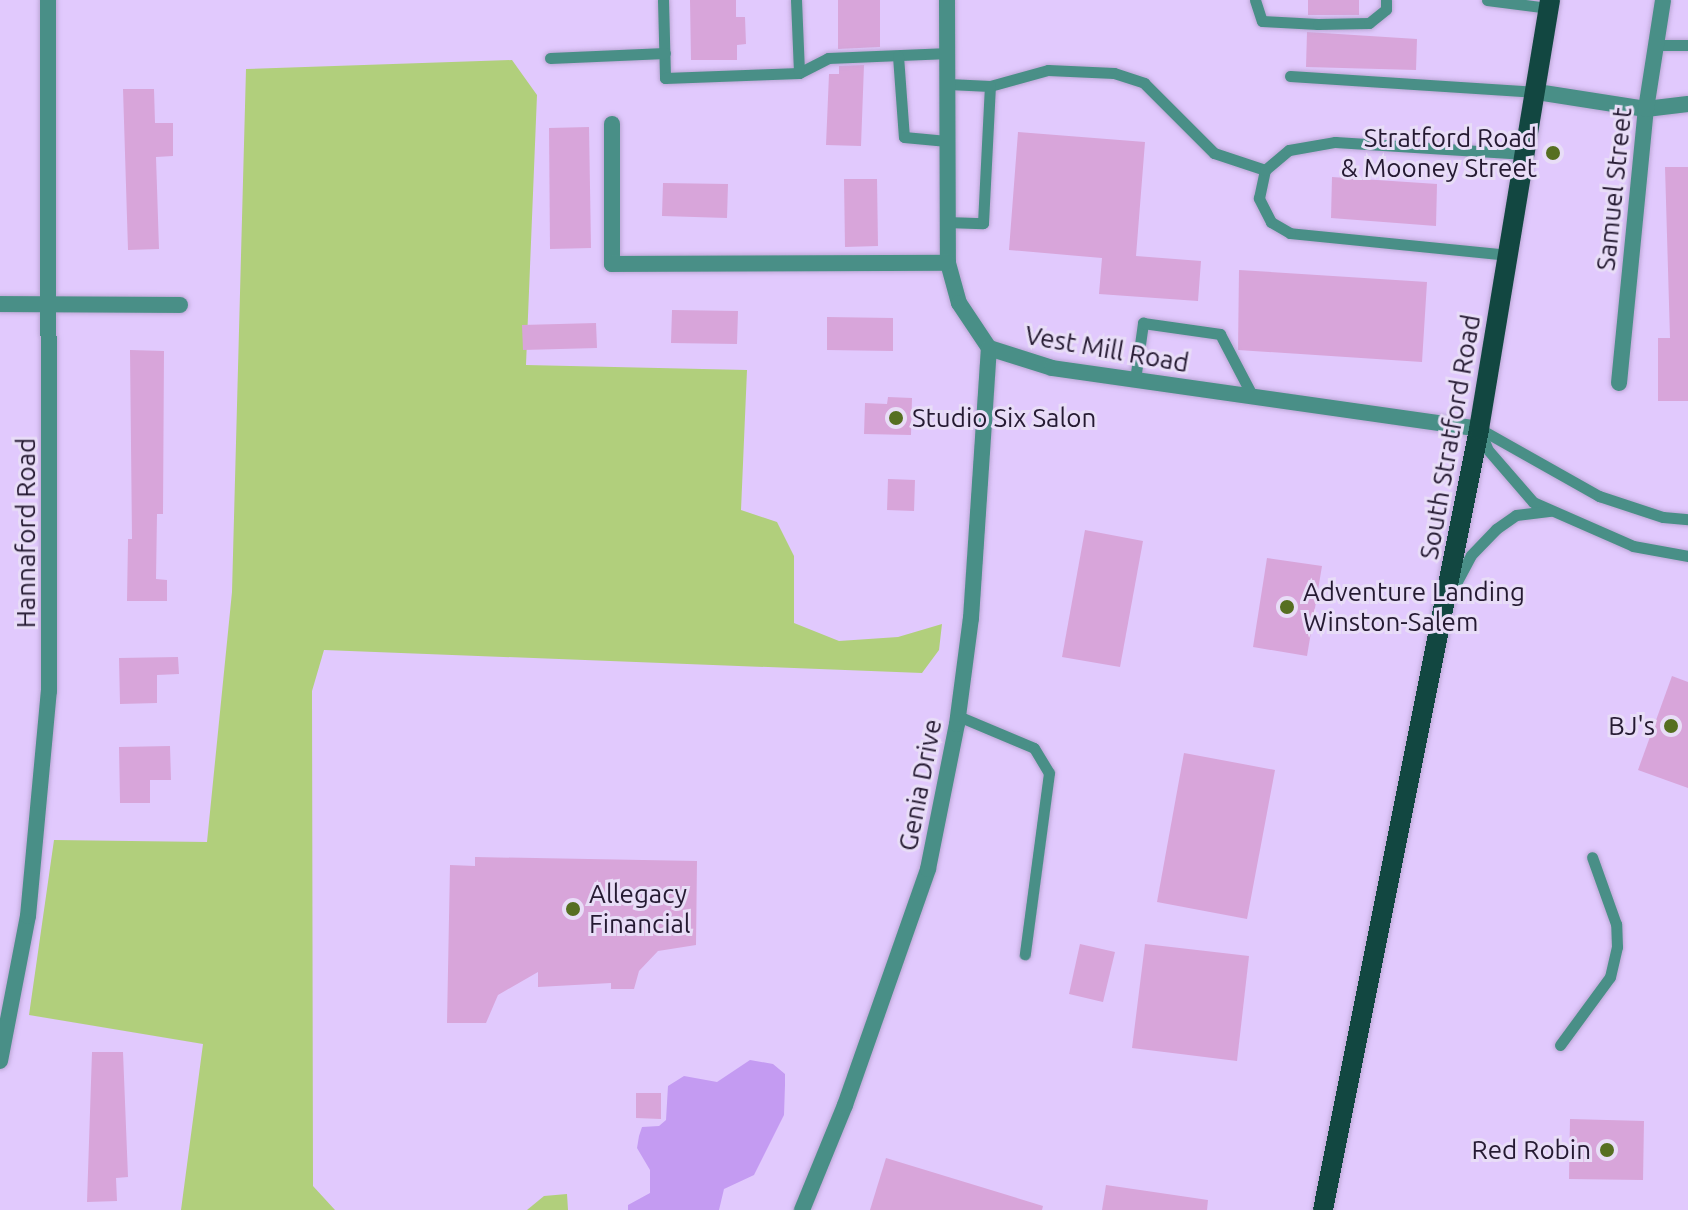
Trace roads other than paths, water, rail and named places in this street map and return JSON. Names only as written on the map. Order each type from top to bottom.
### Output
[{"type":"main road","name":"South Stratford Road","points":[[1323,1210],[1447,600],[1527,154],[1550,4]]},
{"type":"street","name":"Hannaford Road","points":[[0,1061],[28,916],[47,743],[48,0]]},
{"type":"street","name":"Vest Mill Road","points":[[947,0],[948,263],[959,303],[989,348],[1052,368],[1479,429]]},
{"type":"street","name":"Samuel Street","points":[[1619,383],[1646,109],[1663,0]]},
{"type":"street","points":[[1537,92],[1646,109],[1688,104]]},
{"type":"street","points":[[612,124],[612,264],[948,263]]},
{"type":"street","points":[[0,304],[180,305]]},
{"type":"street","name":"Genia Drive","points":[[802,1210],[845,1105],[928,869],[958,716],[971,618],[989,348]]},
{"type":"lane","points":[[663,0],[665,78],[799,73],[828,58],[949,53]]},
{"type":"lane","points":[[796,0],[799,73]]},
{"type":"lane","points":[[1255,0],[1262,21],[1318,24],[1369,23],[1386,9],[1386,0]]},
{"type":"lane","points":[[1487,0],[1550,4]]},
{"type":"lane","points":[[1656,45],[1688,45]]},
{"type":"lane","points":[[550,58],[665,53]]},
{"type":"lane","points":[[898,56],[904,137],[947,141]]},
{"type":"lane","points":[[948,84],[990,86],[1048,70],[1114,73],[1144,83],[1214,153],[1265,170]]},
{"type":"lane","points":[[1290,76],[1537,92]]},
{"type":"lane","points":[[946,222],[983,223],[990,86]]},
{"type":"lane","points":[[1509,255],[1290,233],[1271,222],[1259,198],[1265,170],[1289,150],[1335,142],[1527,154]]},
{"type":"lane","points":[[1135,380],[1143,323],[1220,334],[1253,397]]},
{"type":"lane","points":[[1479,429],[1488,450],[1533,502],[1633,546],[1688,556]]},
{"type":"lane","points":[[1479,429],[1599,496],[1663,517],[1688,519]]},
{"type":"lane","points":[[1447,600],[1471,555],[1496,529],[1516,515],[1551,511]]},
{"type":"lane","points":[[958,716],[1034,748],[1049,773],[1025,954]]},
{"type":"lane","points":[[1560,1045],[1610,977],[1617,947],[1616,924],[1592,857]]},
{"type":"place","name":"Stratford Road & Mooney Street","points":[[1553,153]]},
{"type":"place","name":"Studio Six Salon","points":[[896,418]]},
{"type":"place","name":"Adventure Landing Winston-Salem","points":[[1287,607]]},
{"type":"place","name":"BJ's","points":[[1671,726]]},
{"type":"place","name":"Allegacy Financial","points":[[573,909]]},
{"type":"place","name":"Red Robin","points":[[1607,1150]]}]
